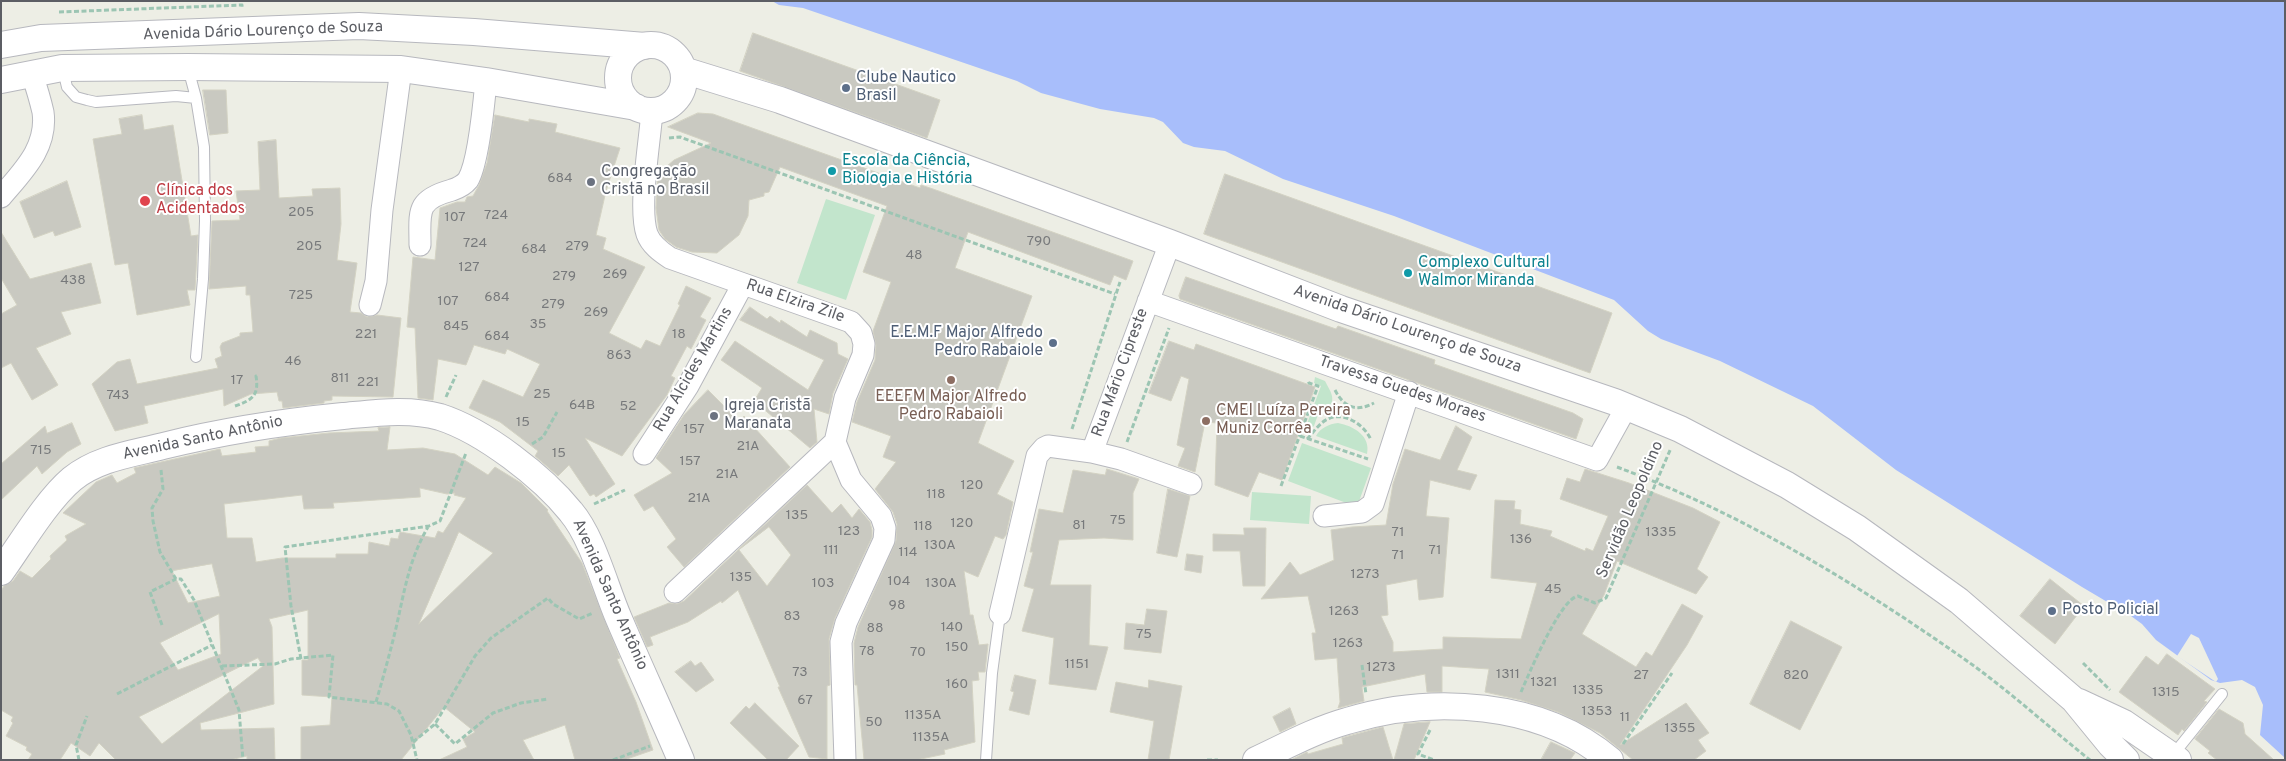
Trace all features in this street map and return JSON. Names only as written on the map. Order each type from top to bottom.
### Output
[{"type":"street","name":"Avenida Dário Lourenço de Souza","points":[[1,45],[41,38],[195,34],[359,26],[474,32],[645,46]]},
{"type":"street","points":[[191,67],[195,34]]},
{"type":"street","points":[[645,46],[660,46],[669,50],[676,57],[683,70],[683,85],[677,98],[666,107],[644,109],[622,93],[619,73],[627,55],[645,46]]},
{"type":"street","name":"Avenida Dário Lourenço de Souza","points":[[1,80],[62,68],[401,69],[486,81],[644,109]]},
{"type":"street","points":[[370,305],[376,281],[382,210],[401,69]]},
{"type":"street","name":"Avenida Dário Lourenço de Souza","points":[[683,70],[780,100],[1170,243],[1341,309],[1627,406],[1680,429],[1787,485],[1858,528],[1959,601],[2074,700],[2110,744],[2126,760]]},
{"type":"street","points":[[1,196],[35,156],[42,136],[43,113],[32,74]]},
{"type":"street","points":[[420,245],[420,215],[424,204],[433,195],[459,188],[467,180],[482,119],[486,81]]},
{"type":"street","name":"Rua Elzira Zile","points":[[644,109],[650,138],[643,218],[648,236],[657,249],[670,258],[851,322],[861,333],[864,344],[863,355],[845,398],[835,442]]},
{"type":"street","name":"Rua Mário Cipreste","points":[[1000,614],[1016,539],[1035,461],[1039,452],[1048,446],[1092,452],[1170,243]]},
{"type":"street","name":"Rua Alcides Martins","points":[[644,454],[688,386],[742,284]]},
{"type":"street","name":"Travessa Guedes Moraes","points":[[1148,301],[1597,460]]},
{"type":"street","points":[[1324,516],[1362,512],[1373,504],[1409,392]]},
{"type":"street","points":[[1597,460],[1627,406]]},
{"type":"street","name":"Avenida Santo Antônio","points":[[1,572],[55,498],[73,479],[93,466],[117,456],[211,434],[280,422],[365,414],[423,413],[440,417],[472,430],[558,498],[573,514],[583,532],[681,760]]},
{"type":"street","points":[[675,592],[835,442],[851,480],[881,516],[885,528],[884,540],[846,623],[841,642],[845,760]]},
{"type":"street","points":[[1092,452],[1121,459],[1192,484]]},
{"type":"street","name":"Avenida Dário Lourenço de Souza","points":[[2074,700],[2124,723],[2175,757]]},
{"type":"street","points":[[1256,760],[1323,728],[1366,716],[1412,707],[1449,707],[1512,714],[1528,718],[1582,738],[1606,756]]},
{"type":"lane","points":[[191,67],[204,147],[205,221],[203,279],[196,357]]},
{"type":"lane","points":[[62,68],[67,87],[76,97],[87,100],[96,102],[176,96],[196,98]]},
{"type":"lane","points":[[986,760],[1000,614]]},
{"type":"lane","points":[[2175,757],[2222,694]]},
{"type":"path","points":[[650,138],[680,137],[1115,294]]},
{"type":"path","points":[[1066,448],[1120,282]]},
{"type":"path","points":[[1121,459],[1170,324]]},
{"type":"path","points":[[1282,486],[1318,386],[1309,383],[1307,377]]},
{"type":"path","points":[[1334,388],[1344,403],[1355,409],[1364,408],[1381,398]]},
{"type":"path","points":[[502,452],[511,440],[526,445],[544,437],[557,412]]},
{"type":"path","points":[[1307,439],[1327,419],[1340,417],[1361,425],[1370,438],[1372,448]]},
{"type":"path","name":"Servidão Leopoldino","points":[[1512,714],[1546,638],[1568,601],[1574,596],[1581,596],[1595,602],[1603,600],[1608,594],[1680,429]]},
{"type":"path","points":[[301,660],[291,606],[284,547],[429,526],[440,521],[467,450],[472,430]]},
{"type":"path","points":[[1300,436],[1372,460],[1372,454]]},
{"type":"path","points":[[159,447],[163,489],[152,508],[153,521],[160,552],[176,579]]},
{"type":"path","points":[[1597,460],[1656,481],[1748,525],[1829,571],[1958,654],[2090,760]]},
{"type":"path","points":[[589,506],[625,490]]},
{"type":"path","points":[[376,702],[409,570],[421,539],[429,526]]},
{"type":"path","points":[[162,625],[150,592],[176,579],[181,579],[194,600],[240,710],[242,760]]},
{"type":"path","points":[[413,742],[435,724],[475,656],[491,638],[548,598],[553,604],[579,619],[605,608],[612,600]]},
{"type":"path","points":[[117,694],[212,646]]},
{"type":"path","points":[[222,666],[276,664],[291,659],[301,660],[334,655],[329,697],[387,704],[399,711],[413,742],[417,760]]},
{"type":"path","points":[[1362,665],[1366,716]]},
{"type":"path","points":[[1606,756],[1672,673]]},
{"type":"path","points":[[435,724],[455,744],[493,713],[521,703],[548,699]]},
{"type":"path","points":[[1434,760],[1418,754],[1432,724],[1449,707]]},
{"type":"path","points":[[79,760],[76,745],[87,716]]},
{"type":"path","points":[[613,760],[671,736]]},
{"type":"path","points":[[1207,760],[1218,760]]},
{"type":"green space","points":[[826,199],[875,215],[846,300],[797,283]]},
{"type":"green space","points":[[1315,377],[1325,381],[1332,395],[1332,401],[1328,408],[1320,409],[1314,426],[1304,432],[1321,386],[1314,383]]},
{"type":"green space","points":[[1338,423],[1355,429],[1364,437],[1368,448],[1367,454],[1316,436],[1325,427]]},
{"type":"green space","points":[[1302,443],[1371,468],[1357,507],[1288,481]]},
{"type":"green space","points":[[1252,492],[1311,496],[1309,524],[1250,520]]},
{"type":"water","points":[[772,1],[2285,1],[2285,758],[2260,735],[2263,705],[2255,687],[2242,680],[2220,683],[2211,680],[2156,640],[2142,624],[2131,616],[1896,470],[1813,406],[1720,361],[1661,339],[1648,331],[1614,300],[1394,216],[1283,179],[1225,151],[1194,147],[1183,143],[1163,122],[1154,118],[1100,109],[1041,93],[1017,81],[803,8],[779,5]]},
{"type":"pier","points":[[2191,634],[2199,638],[2218,679],[2216,682],[2177,656]]},
{"type":"building","name":"Clube Nautico Brasil","points":[[753,33],[940,100],[927,138],[740,71]]},
{"type":"building","points":[[203,90],[226,90],[228,133],[210,135]]},
{"type":"building","points":[[698,113],[713,114],[920,188],[921,185],[933,189],[1133,261],[1126,280],[1114,275],[1110,285],[968,232],[955,268],[1032,296],[978,443],[1014,461],[997,494],[1013,502],[1006,535],[1003,539],[995,536],[978,577],[964,571],[970,615],[973,615],[979,645],[988,644],[985,672],[978,672],[979,680],[972,681],[975,742],[944,750],[945,754],[916,760],[864,760],[857,685],[855,685],[854,643],[858,627],[896,541],[897,524],[893,512],[875,489],[896,462],[883,457],[891,436],[852,422],[857,402],[875,360],[876,345],[873,331],[891,282],[863,272],[887,206],[780,167],[769,192],[764,193],[764,196],[749,200],[748,216],[739,235],[717,253],[692,252],[676,247],[665,239],[659,230],[656,208],[658,174],[674,160],[711,143],[668,127]]},
{"type":"building","name":"Clínica dos Acidentados","points":[[142,115],[144,130],[173,125],[191,236],[198,235],[195,290],[187,290],[190,305],[137,315],[128,263],[115,265],[93,139],[122,134],[119,119]]},
{"type":"building","points":[[495,115],[529,122],[529,119],[557,124],[555,132],[620,148],[606,191],[596,235],[606,238],[603,249],[645,267],[609,333],[641,349],[646,340],[660,346],[680,305],[678,304],[686,286],[711,298],[700,317],[706,320],[691,349],[687,346],[671,376],[675,378],[667,395],[622,456],[585,438],[615,484],[596,497],[594,494],[590,496],[569,465],[558,476],[535,456],[538,451],[500,422],[469,408],[483,380],[523,397],[540,364],[507,349],[505,354],[474,345],[466,365],[438,359],[433,400],[418,398],[415,328],[407,327],[413,257],[435,260],[440,208],[457,202],[465,202],[467,197],[473,196],[487,163]]},
{"type":"building","points":[[276,140],[279,198],[313,196],[312,189],[340,188],[341,224],[337,260],[357,263],[350,312],[361,313],[367,317],[377,315],[401,318],[393,397],[332,396],[332,400],[324,401],[324,403],[283,408],[282,401],[279,401],[277,392],[251,394],[224,406],[223,389],[144,406],[148,423],[115,431],[92,384],[117,362],[130,359],[137,384],[218,368],[215,359],[222,356],[220,347],[222,343],[240,336],[240,333],[253,332],[250,295],[246,295],[246,286],[209,289],[212,221],[240,220],[236,191],[260,190],[258,142]]},
{"type":"building","name":"Complexo Cultural Walmor Miranda","points":[[1225,174],[1612,313],[1590,373],[1204,234]]},
{"type":"building","points":[[67,181],[81,227],[55,236],[53,231],[34,238],[20,202]]},
{"type":"building","points":[[1,232],[30,279],[91,263],[101,303],[61,312],[71,334],[36,348],[58,385],[32,400],[11,363],[1,368],[1,314],[17,305],[1,278]]},
{"type":"building","points":[[1186,277],[1336,329],[1338,326],[1435,360],[1434,364],[1573,413],[1583,419],[1576,439],[1180,299],[1179,296]]},
{"type":"building","points":[[750,307],[767,319],[770,316],[780,323],[781,320],[807,337],[810,330],[837,343],[838,354],[848,359],[833,393],[829,414],[814,409],[817,442],[810,448],[754,401],[762,388],[721,360],[735,341],[808,390],[824,360],[740,320]]},
{"type":"building","name":"CMEI Luíza Pereira Muniz Corrêa","points":[[1169,341],[1194,350],[1196,344],[1315,387],[1282,480],[1259,472],[1248,497],[1215,485],[1217,423],[1205,422],[1195,472],[1178,466],[1185,448],[1177,445],[1189,379],[1181,376],[1171,401],[1149,393]]},
{"type":"building","points":[[708,390],[740,422],[744,416],[790,467],[684,567],[667,547],[676,539],[653,506],[644,511],[634,495],[672,473],[656,458],[684,415]]},
{"type":"building","points":[[72,423],[81,444],[67,452],[42,474],[37,466],[1,500],[1,464],[45,426],[47,433]]},
{"type":"building","points":[[1456,426],[1472,437],[1457,470],[1477,475],[1470,490],[1430,480],[1426,516],[1449,518],[1443,597],[1419,600],[1417,579],[1386,585],[1388,615],[1381,616],[1393,642],[1393,652],[1443,649],[1443,637],[1521,639],[1537,583],[1491,578],[1495,500],[1515,501],[1514,509],[1521,510],[1520,524],[1552,531],[1550,536],[1585,551],[1586,548],[1593,551],[1608,516],[1560,499],[1567,478],[1580,482],[1585,469],[1629,483],[1693,508],[1720,522],[1697,569],[1708,577],[1696,594],[1617,561],[1604,595],[1582,634],[1636,667],[1646,652],[1652,656],[1682,604],[1703,616],[1687,645],[1620,745],[1686,703],[1709,733],[1698,740],[1706,751],[1694,760],[1633,760],[1600,733],[1558,712],[1521,700],[1485,692],[1489,669],[1442,666],[1442,692],[1427,692],[1425,674],[1362,687],[1364,701],[1338,708],[1340,702],[1337,658],[1315,660],[1312,633],[1316,633],[1308,596],[1261,599],[1290,562],[1300,575],[1334,560],[1331,530],[1386,525],[1393,484],[1405,449],[1440,460]]},
{"type":"building","points":[[390,427],[387,450],[423,448],[455,454],[488,475],[495,467],[521,483],[548,510],[582,563],[620,658],[617,659],[636,702],[653,750],[624,760],[575,760],[565,725],[523,740],[534,760],[439,760],[467,747],[463,739],[475,732],[444,707],[401,760],[301,760],[301,727],[330,725],[332,697],[302,695],[302,660],[308,660],[308,610],[269,619],[272,627],[274,704],[200,723],[201,730],[274,728],[275,760],[247,760],[247,756],[230,760],[116,760],[99,743],[90,756],[71,743],[60,760],[28,760],[32,754],[26,750],[27,747],[6,736],[13,723],[11,721],[13,717],[1,710],[1,591],[4,586],[13,581],[20,571],[32,578],[51,559],[50,556],[67,540],[65,536],[86,524],[63,513],[96,482],[112,475],[117,483],[136,473],[134,468],[220,449],[222,456],[256,452],[255,447],[269,446],[269,441],[281,438],[329,433],[379,431],[378,428]],"holes":[[[420,488],[447,494],[455,493],[454,495],[466,498],[443,533],[438,531],[435,538],[400,532],[398,539],[391,538],[389,546],[369,542],[368,554],[336,554],[336,558],[282,558],[256,562],[252,538],[227,538],[224,504],[302,495],[304,509],[334,508],[333,503],[420,497]],[[459,532],[493,553],[419,624]],[[212,564],[220,596],[188,603],[172,571]],[[219,614],[221,654],[178,670],[160,643]],[[258,658],[263,666],[162,744],[139,717]]]},
{"type":"building","points":[[1107,469],[1139,479],[1133,493],[1133,540],[1104,538],[1059,540],[1050,585],[1091,585],[1089,645],[1108,647],[1096,690],[1049,684],[1054,638],[1022,631],[1034,589],[1024,586],[1033,552],[1030,552],[1039,509],[1063,513],[1073,470],[1105,475]]},
{"type":"building","points":[[807,485],[832,513],[841,504],[852,518],[859,509],[870,522],[872,537],[835,618],[829,639],[830,685],[827,686],[827,759],[809,757],[738,590],[722,603],[721,601],[688,622],[650,637],[653,645],[647,647],[634,617],[669,603],[677,604],[684,601]],"holes":[[[769,527],[791,555],[767,586],[739,550]]]},
{"type":"building","points":[[1168,489],[1190,496],[1177,557],[1157,553]]},
{"type":"building","points":[[1244,528],[1266,528],[1265,586],[1243,586],[1240,551],[1213,551],[1213,534],[1244,535]]},
{"type":"building","points":[[1187,554],[1203,556],[1201,573],[1185,570]]},
{"type":"building","name":"Posto Policial","points":[[2050,579],[2084,606],[2055,644],[2020,616]]},
{"type":"building","points":[[1147,609],[1167,611],[1161,653],[1124,649],[1126,623],[1144,625]]},
{"type":"building","points":[[1791,621],[1842,647],[1800,730],[1750,704]]},
{"type":"building","points":[[2167,654],[2215,689],[2204,701],[2207,702],[2184,731],[2182,729],[2178,735],[2119,692],[2146,656],[2158,665]]},
{"type":"building","points":[[691,661],[695,666],[701,662],[714,680],[696,692],[675,672]]},
{"type":"building","points":[[1015,675],[1036,680],[1029,715],[1009,710],[1014,692],[1011,691]]},
{"type":"building","points":[[1149,680],[1182,686],[1169,760],[1148,760],[1154,721],[1110,712],[1116,682],[1148,688]]},
{"type":"building","points":[[755,703],[799,746],[786,760],[768,760],[730,723],[746,706],[749,709]]},
{"type":"building","points":[[1290,708],[1296,724],[1280,732],[1273,717]]},
{"type":"building","points":[[2219,709],[2243,723],[2245,734],[2274,760],[2217,760],[2208,753],[2210,751],[2195,739]]},
{"type":"building","points":[[1430,722],[1414,760],[1394,760],[1404,724]]},
{"type":"building","points":[[1383,727],[1393,760],[1291,760],[1307,752],[1308,754],[1343,744],[1342,738]]},
{"type":"building","points":[[1551,742],[1575,753],[1570,760],[1541,760]]},
{"type":"place","name":"Clube Nautico Brasil","points":[[846,88]]},
{"type":"place","name":"Escola da Ciência, Biologia e História","points":[[832,171]]},
{"type":"place","name":"Congregação Cristã no Brasil","points":[[591,182]]},
{"type":"place","name":"Clínica dos Acidentados","points":[[145,201]]},
{"type":"place","name":"Complexo Cultural Walmor Miranda","points":[[1408,273]]},
{"type":"place","name":"E.E.M.F Major Alfredo Pedro Rabaiole","points":[[1053,343]]},
{"type":"place","name":"EEEFM Major Alfredo Pedro Rabaioli","points":[[951,380]]},
{"type":"place","name":"Igreja Cristã Maranata","points":[[714,416]]},
{"type":"place","name":"CMEI Luíza Pereira Muniz Corrêa","points":[[1206,421]]},
{"type":"place","name":"Posto Policial","points":[[2052,611]]}]
